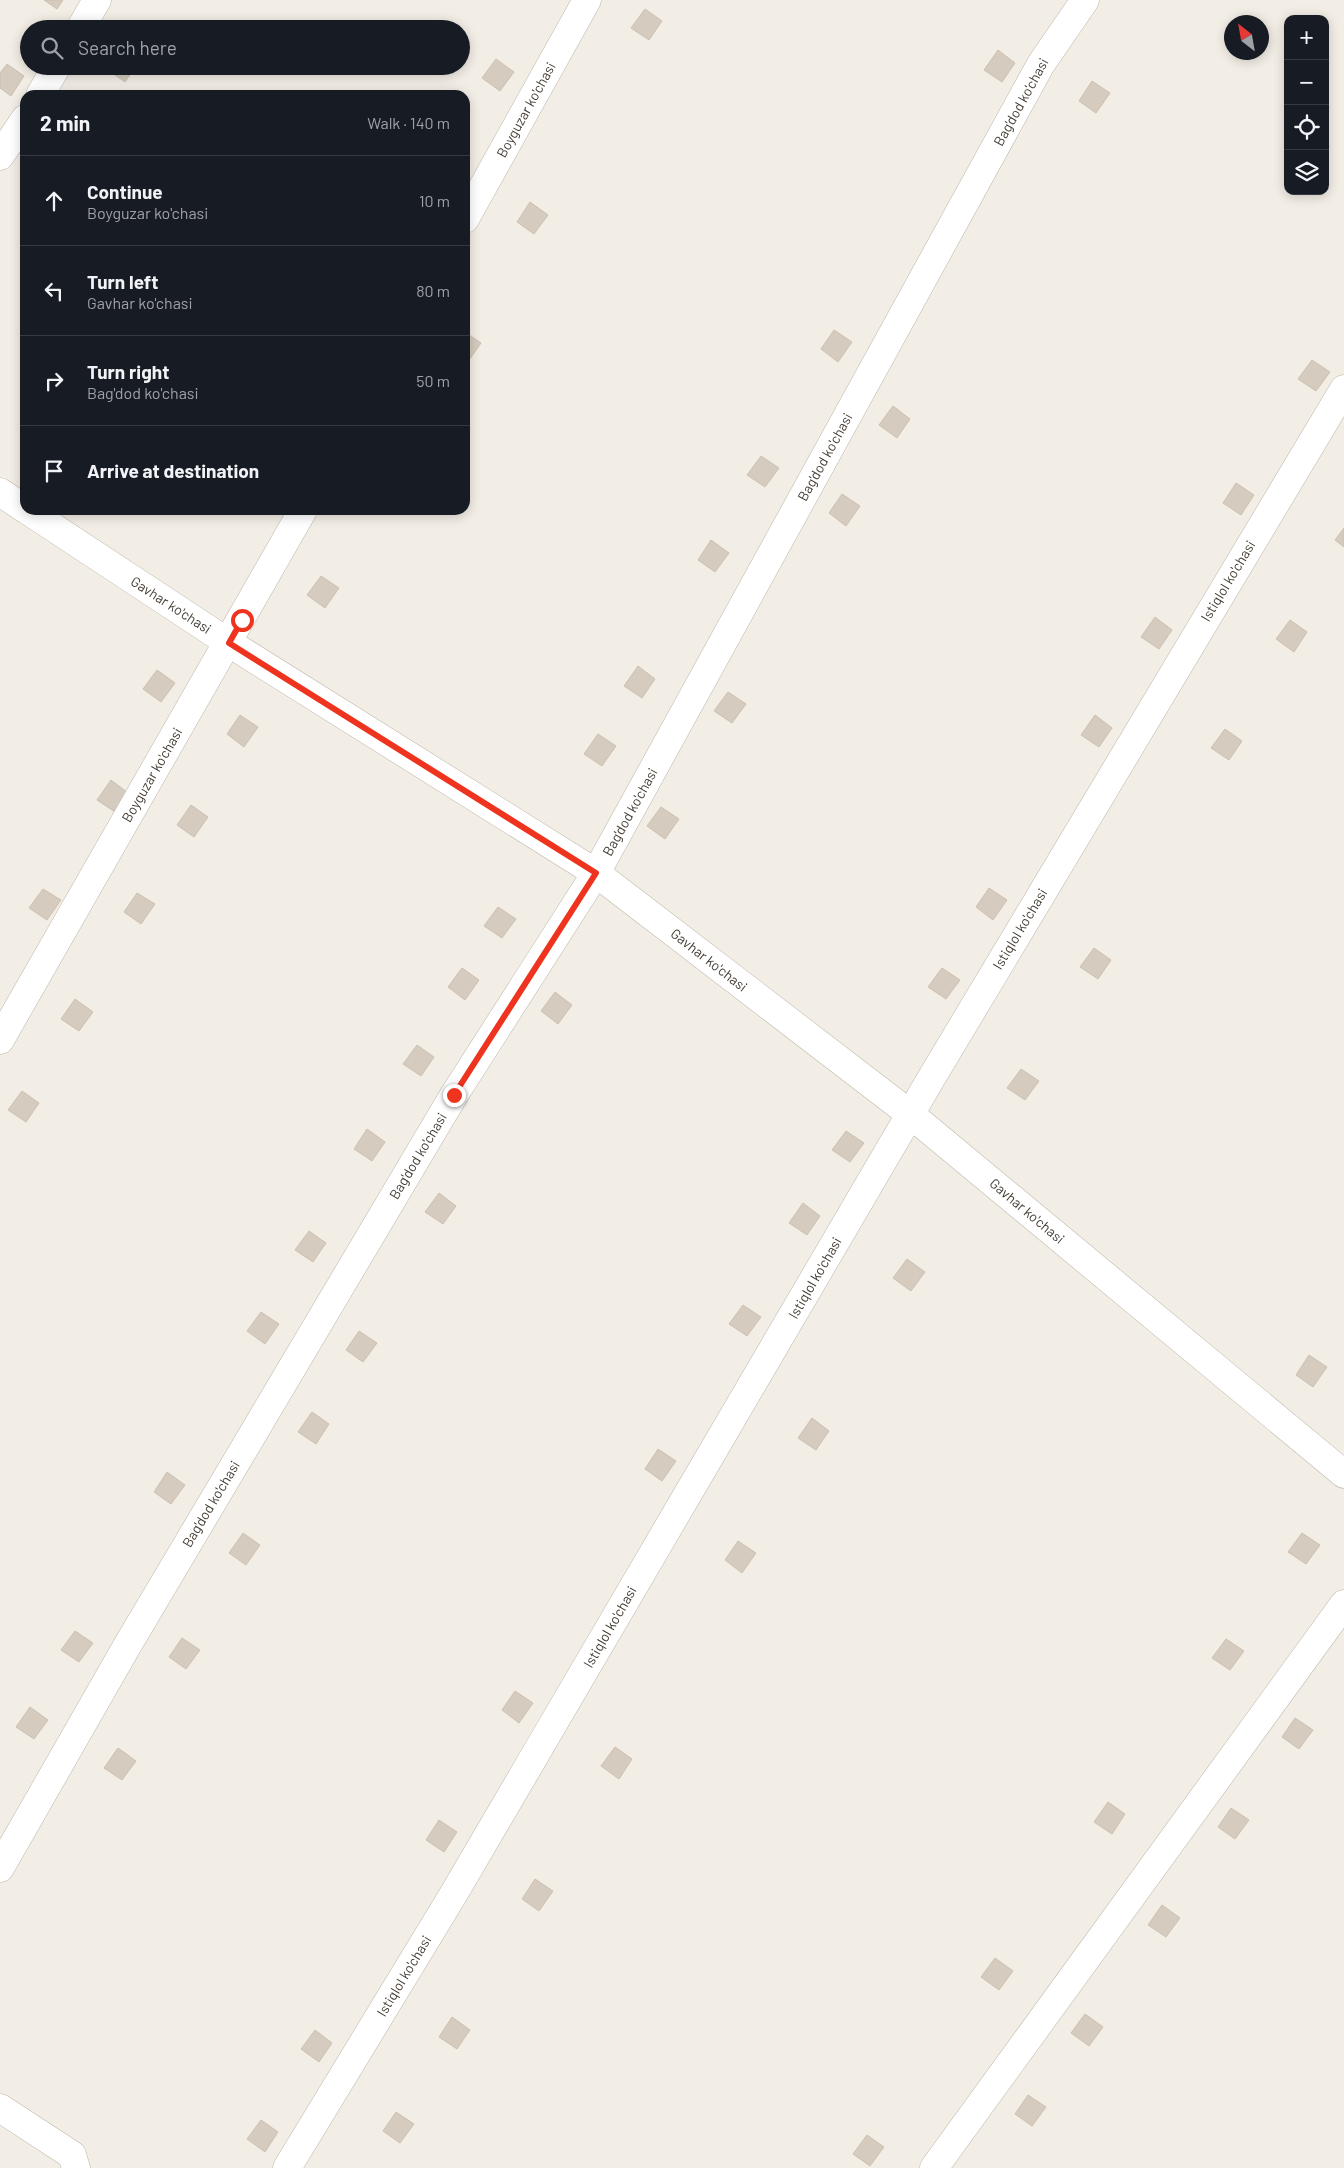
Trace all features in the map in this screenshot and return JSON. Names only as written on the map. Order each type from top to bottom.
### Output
[{"type":"street","points":[[85,20],[97,0]]},
{"type":"street","name":"Boyguzar ko'chasi","points":[[470,210],[587,0]]},
{"type":"street","name":"Bag'dod ko'chasi","points":[[0,1868],[127,1646],[444,1112],[596,873],[1041,64],[1085,0]]},
{"type":"street","points":[[43,90],[52,75]]},
{"type":"street","points":[[0,156],[20,126]]},
{"type":"street","name":"Istiqlol ko'chasi","points":[[287,2168],[453,1895],[910,1114],[1344,389]]},
{"type":"street","name":"Gavhar ko'chasi","points":[[0,492],[20,505]]},
{"type":"street","name":"Gavhar ko'chasi","points":[[35,515],[229,643],[596,873],[910,1114],[1344,1474]]},
{"type":"street","name":"Boyguzar ko'chasi","points":[[0,1040],[229,643],[300,515]]},
{"type":"street","points":[[934,2168],[1344,1604]]},
{"type":"street","points":[[0,2108],[72,2155],[76,2168]]},
{"type":"building","points":[[44,0],[63,0],[57,9]]},
{"type":"building","points":[[645,9],[662,21],[649,40],[631,28]]},
{"type":"building","points":[[998,50],[1015,63],[1002,82],[984,70]]},
{"type":"building","points":[[496,59],[514,72],[500,91],[482,78]]},
{"type":"building","points":[[7,64],[24,76],[11,96],[0,88],[0,73]]},
{"type":"building","points":[[115,75],[130,75],[125,82]]},
{"type":"building","points":[[1092,81],[1110,93],[1096,113],[1079,101]]},
{"type":"building","points":[[530,202],[548,215],[534,234],[517,222]]},
{"type":"building","points":[[834,330],[852,342],[838,362],[821,349]]},
{"type":"building","points":[[470,335],[481,343],[470,359]]},
{"type":"building","points":[[1312,360],[1330,372],[1316,391],[1298,379]]},
{"type":"building","points":[[893,406],[910,419],[897,438],[879,425]]},
{"type":"building","points":[[761,456],[779,468],[765,487],[747,475]]},
{"type":"building","points":[[1236,483],[1254,495],[1241,515],[1223,503]]},
{"type":"building","points":[[842,494],[860,506],[846,526],[829,513]]},
{"type":"building","points":[[1344,528],[1344,547],[1335,540]]},
{"type":"building","points":[[711,540],[729,553],[715,572],[698,560]]},
{"type":"building","points":[[321,576],[339,588],[325,608],[307,595]]},
{"type":"building","points":[[1155,617],[1172,630],[1159,649],[1141,637]]},
{"type":"building","points":[[1290,620],[1307,632],[1294,652],[1276,639]]},
{"type":"building","points":[[638,666],[655,679],[642,698],[624,686]]},
{"type":"building","points":[[157,670],[175,683],[161,702],[143,689]]},
{"type":"building","points":[[728,692],[746,704],[732,723],[714,711]]},
{"type":"building","points":[[240,715],[258,727],[244,747],[227,734]]},
{"type":"building","points":[[1095,715],[1112,728],[1099,747],[1081,735]]},
{"type":"building","points":[[1225,729],[1242,741],[1229,760],[1211,748]]},
{"type":"building","points":[[598,734],[616,746],[602,766],[584,754]]},
{"type":"building","points":[[111,780],[128,793],[115,812],[97,800]]},
{"type":"building","points":[[191,805],[208,817],[194,837],[177,825]]},
{"type":"building","points":[[661,807],[679,819],[665,839],[647,826]]},
{"type":"building","points":[[989,888],[1007,900],[993,920],[976,907]]},
{"type":"building","points":[[43,889],[61,900],[47,920],[29,908]]},
{"type":"building","points":[[137,893],[155,904],[141,924],[124,912]]},
{"type":"building","points":[[498,907],[516,919],[502,938],[484,926]]},
{"type":"building","points":[[1094,948],[1111,960],[1098,979],[1080,967]]},
{"type":"building","points":[[462,968],[479,980],[465,1000],[448,987]]},
{"type":"building","points":[[942,968],[960,980],[946,999],[928,987]]},
{"type":"building","points":[[555,992],[572,1005],[558,1024],[541,1011]]},
{"type":"building","points":[[75,999],[93,1012],[79,1031],[61,1019]]},
{"type":"building","points":[[417,1045],[434,1057],[421,1076],[403,1064]]},
{"type":"building","points":[[1021,1069],[1039,1081],[1025,1100],[1007,1088]]},
{"type":"building","points":[[22,1091],[39,1103],[26,1122],[8,1110]]},
{"type":"building","points":[[367,1129],[385,1142],[372,1161],[354,1149]]},
{"type":"building","points":[[846,1131],[864,1143],[850,1162],[832,1150]]},
{"type":"building","points":[[439,1193],[456,1206],[443,1224],[425,1212]]},
{"type":"building","points":[[803,1203],[820,1216],[807,1235],[789,1223]]},
{"type":"building","points":[[309,1231],[326,1243],[313,1262],[295,1250]]},
{"type":"building","points":[[907,1259],[925,1272],[911,1291],[893,1278]]},
{"type":"building","points":[[743,1305],[761,1317],[747,1336],[729,1324]]},
{"type":"building","points":[[261,1312],[279,1324],[265,1344],[247,1331]]},
{"type":"building","points":[[359,1331],[377,1343],[363,1362],[346,1350]]},
{"type":"building","points":[[1309,1355],[1327,1367],[1313,1387],[1296,1375]]},
{"type":"building","points":[[312,1412],[329,1424],[316,1444],[298,1432]]},
{"type":"building","points":[[812,1418],[829,1431],[816,1450],[798,1438]]},
{"type":"building","points":[[658,1449],[676,1461],[662,1481],[645,1469]]},
{"type":"building","points":[[167,1472],[185,1485],[171,1504],[154,1492]]},
{"type":"building","points":[[243,1533],[260,1545],[246,1565],[229,1553]]},
{"type":"building","points":[[1302,1533],[1320,1545],[1306,1564],[1288,1552]]},
{"type":"building","points":[[738,1541],[756,1553],[742,1573],[725,1560]]},
{"type":"building","points":[[75,1631],[93,1643],[79,1662],[61,1650]]},
{"type":"building","points":[[182,1638],[200,1650],[186,1669],[169,1657]]},
{"type":"building","points":[[1226,1639],[1244,1651],[1230,1670],[1212,1658]]},
{"type":"building","points":[[515,1691],[533,1703],[519,1723],[502,1710]]},
{"type":"building","points":[[30,1707],[48,1720],[34,1739],[16,1727]]},
{"type":"building","points":[[1295,1718],[1313,1730],[1299,1749],[1282,1737]]},
{"type":"building","points":[[615,1747],[632,1759],[619,1779],[601,1766]]},
{"type":"building","points":[[118,1748],[136,1761],[122,1780],[104,1768]]},
{"type":"building","points":[[1108,1802],[1125,1814],[1112,1834],[1094,1822]]},
{"type":"building","points":[[1231,1808],[1249,1820],[1235,1839],[1218,1827]]},
{"type":"building","points":[[439,1820],[457,1832],[444,1852],[426,1840]]},
{"type":"building","points":[[535,1879],[553,1891],[539,1911],[522,1899]]},
{"type":"building","points":[[1162,1905],[1180,1918],[1166,1937],[1148,1925]]},
{"type":"building","points":[[995,1958],[1013,1971],[999,1990],[981,1977]]},
{"type":"building","points":[[1085,2014],[1103,2027],[1089,2046],[1071,2033]]},
{"type":"building","points":[[452,2017],[470,2030],[457,2049],[439,2037]]},
{"type":"building","points":[[315,2030],[332,2043],[319,2062],[301,2049]]},
{"type":"building","points":[[1028,2095],[1046,2107],[1032,2126],[1015,2114]]},
{"type":"building","points":[[396,2112],[414,2124],[400,2143],[383,2131]]},
{"type":"building","points":[[261,2120],[278,2132],[265,2152],[247,2139]]},
{"type":"building","points":[[867,2135],[884,2147],[870,2166],[853,2154]]},
{"type":"route","points":[[242,620],[229,643],[596,873],[454,1095]]}]
